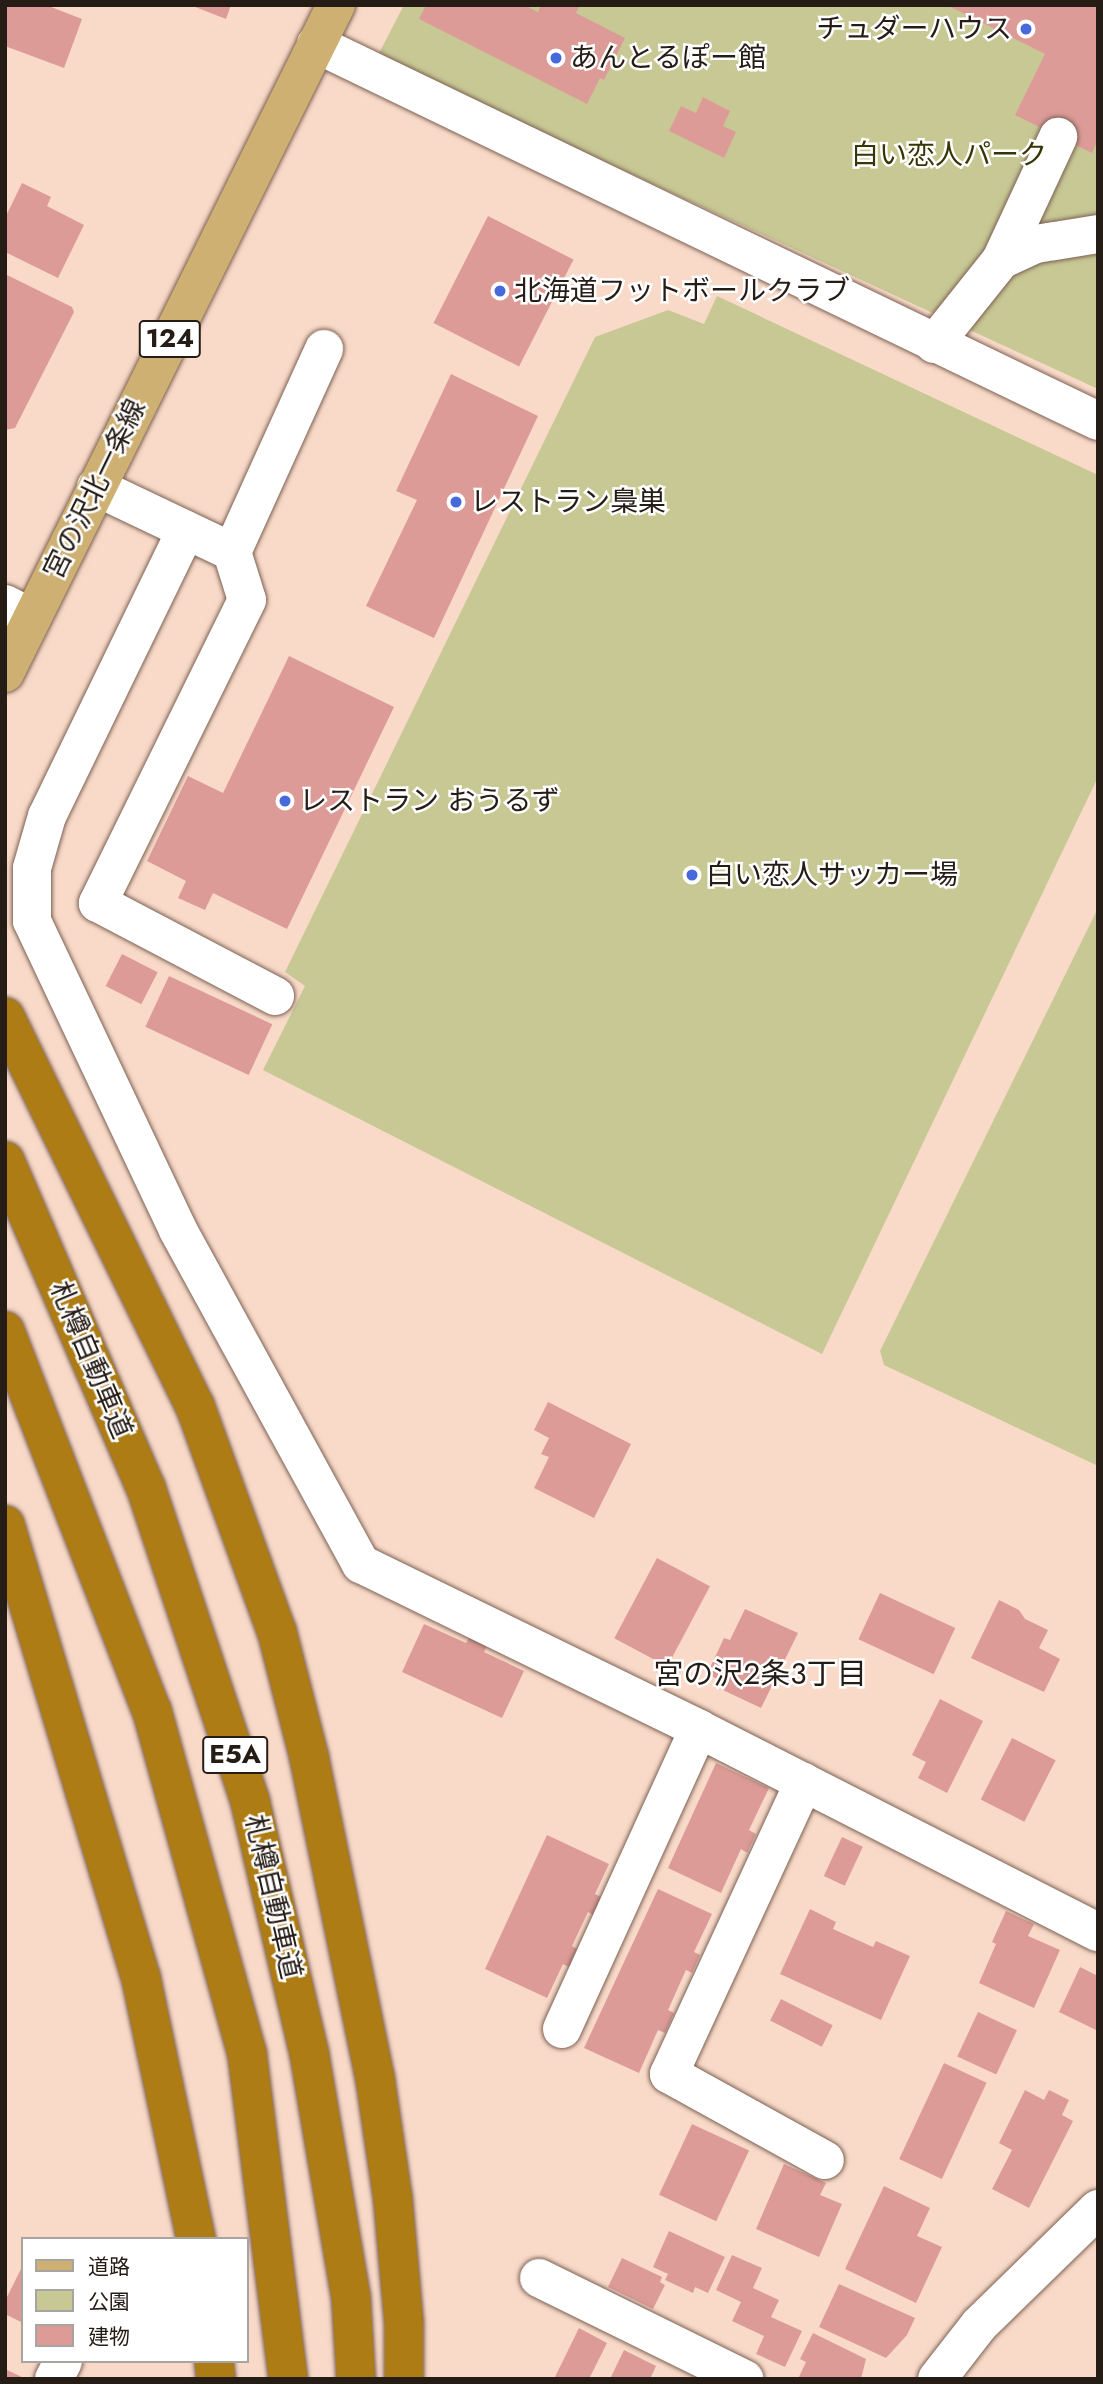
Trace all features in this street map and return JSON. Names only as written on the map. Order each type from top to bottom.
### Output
[{"type":"highway","points":[[5,1017],[195,1406],[277,1632],[309,1757],[375,2078],[393,2200],[404,2324],[404,2379]]},
{"type":"highway","name":"札樽自動車道","points":[[5,1161],[146,1488],[250,1801],[309,2052],[351,2297],[356,2379]]},
{"type":"highway","name":"E5A","points":[[5,1331],[152,1711],[247,2053],[288,2379]]},
{"type":"highway","points":[[5,1525],[141,1978],[196,2237]]},
{"type":"main road","name":"宮の沢北一条線","points":[[5,673],[18,610],[96,487],[336,5]]},
{"type":"street","points":[[316,44],[1098,421]]},
{"type":"street","points":[[934,344],[1000,260],[1058,136]]},
{"type":"street","points":[[1000,260],[1036,244],[1098,234]]},
{"type":"street","points":[[275,996],[98,903],[247,600],[232,552],[324,349]]},
{"type":"street","points":[[96,487],[232,552]]},
{"type":"street","points":[[186,530],[47,816],[32,868],[32,920],[178,1230],[361,1564],[699,1729],[1098,1932]]},
{"type":"street","points":[[562,2029],[699,1729]]},
{"type":"street","points":[[804,1782],[669,2074],[825,2160]]},
{"type":"street","points":[[937,2379],[979,2325],[1098,2209]]},
{"type":"street","points":[[540,2277],[744,2379]]},
{"type":"street","points":[[54,2379],[62,2363]]},
{"type":"green space","name":"白い恋人パーク","points":[[404,5],[1098,5],[1098,389],[377,57]]},
{"type":"green space","name":"白い恋人サッカー場","points":[[717,296],[1098,475],[1098,777],[822,1354],[263,1070],[305,986],[285,972],[595,337],[668,310],[704,324]]},
{"type":"green space","points":[[1098,908],[1098,1466],[884,1365],[880,1351]]},
{"type":"building","points":[[5,5],[46,5],[82,19],[64,68],[5,46]]},
{"type":"building","points":[[190,5],[231,5],[226,19]]},
{"type":"building","name":"あんとるぽー館","points":[[426,5],[524,5],[538,12],[541,5],[580,5],[576,13],[625,38],[604,80],[600,78],[587,104],[419,19]]},
{"type":"building","points":[[947,5],[1098,5],[1098,140],[1092,153],[1015,115],[1045,54]]},
{"type":"building","points":[[703,97],[730,111],[723,126],[736,132],[724,158],[669,131],[681,106],[696,113]]},
{"type":"building","points":[[22,183],[51,197],[47,206],[84,225],[58,278],[5,252],[5,218]]},
{"type":"building","points":[[488,216],[574,260],[519,367],[434,323]]},
{"type":"building","points":[[5,274],[72,307],[74,312],[15,428],[5,430]]},
{"type":"building","points":[[451,374],[538,416],[434,638],[366,606],[417,500],[396,491]]},
{"type":"building","points":[[289,656],[394,707],[287,929],[213,893],[205,910],[178,898],[186,881],[147,861],[188,776],[223,793]]},
{"type":"building","points":[[122,954],[158,972],[141,1004],[106,986]]},
{"type":"building","points":[[169,976],[272,1024],[249,1075],[145,1027]]},
{"type":"building","points":[[548,1402],[631,1444],[594,1518],[534,1488],[549,1457],[541,1454],[549,1438],[534,1430]]},
{"type":"building","points":[[657,1558],[710,1586],[667,1667],[614,1638]]},
{"type":"building","points":[[880,1593],[955,1628],[934,1674],[858,1639]]},
{"type":"building","points":[[999,1600],[1019,1610],[1025,1619],[1048,1630],[1039,1648],[1060,1659],[1044,1692],[971,1658]]},
{"type":"building","points":[[745,1609],[798,1633],[761,1708],[723,1690],[727,1684],[707,1674],[724,1638],[730,1640]]},
{"type":"building","points":[[424,1624],[466,1643],[470,1636],[488,1644],[484,1652],[524,1671],[502,1718],[402,1672]]},
{"type":"building","points":[[940,1699],[983,1721],[947,1793],[918,1778],[926,1762],[912,1755]]},
{"type":"building","points":[[1012,1738],[1056,1760],[1024,1822],[981,1799]]},
{"type":"building","points":[[716,1763],[769,1788],[749,1830],[756,1834],[747,1853],[741,1849],[721,1893],[668,1868]]},
{"type":"building","points":[[547,1835],[609,1864],[595,1894],[601,1897],[593,1915],[588,1912],[572,1946],[577,1949],[569,1967],[563,1964],[547,1998],[485,1969]]},
{"type":"building","points":[[842,1837],[863,1847],[845,1886],[824,1876]]},
{"type":"building","points":[[658,1889],[712,1914],[694,1952],[700,1955],[692,1973],[686,1970],[668,2010],[674,2013],[665,2033],[658,2030],[639,2073],[584,2048]]},
{"type":"building","points":[[810,1909],[836,1922],[833,1929],[873,1947],[876,1941],[910,1956],[881,2020],[780,1974]]},
{"type":"building","points":[[1006,1911],[1034,1924],[1028,1936],[1060,1950],[1034,2008],[979,1983],[996,1944],[992,1942]]},
{"type":"building","points":[[1080,1967],[1098,1976],[1098,2031],[1059,2012]]},
{"type":"building","points":[[781,1999],[833,2025],[822,2047],[770,2020]]},
{"type":"building","points":[[978,2012],[1017,2030],[996,2075],[957,2056]]},
{"type":"building","points":[[944,2063],[987,2083],[942,2179],[899,2159]]},
{"type":"building","points":[[1025,2090],[1044,2100],[1049,2090],[1069,2100],[1062,2115],[1073,2121],[1029,2208],[992,2189],[1012,2150],[999,2143]]},
{"type":"building","points":[[692,2124],[749,2151],[716,2221],[659,2195]]},
{"type":"building","points":[[784,2164],[826,2183],[820,2195],[842,2204],[819,2257],[756,2229]]},
{"type":"building","points":[[884,2186],[930,2208],[917,2236],[942,2247],[916,2303],[845,2269]]},
{"type":"building","points":[[669,2231],[725,2257],[708,2293],[695,2287],[693,2293],[665,2280],[668,2274],[653,2267]]},
{"type":"building","points":[[732,2255],[762,2268],[753,2288],[779,2300],[771,2317],[802,2331],[785,2367],[756,2354],[764,2336],[732,2321],[741,2302],[716,2290]]},
{"type":"building","points":[[622,2258],[662,2277],[660,2282],[665,2285],[653,2309],[608,2287]]},
{"type":"building","points":[[21,2269],[21,2322],[5,2314],[5,2301]]},
{"type":"building","points":[[839,2284],[915,2318],[907,2335],[886,2358],[819,2327]]},
{"type":"building","points":[[579,2328],[607,2343],[589,2379],[554,2379]]},
{"type":"building","points":[[813,2333],[866,2359],[861,2379],[798,2379],[806,2362],[800,2359]]},
{"type":"building","points":[[624,2350],[656,2366],[650,2379],[610,2379]]},
{"type":"building","points":[[5,2369],[26,2379],[5,2379]]},
{"type":"place","name":"チュダーハウス","points":[[1026,29]]},
{"type":"place","name":"あんとるぽー館","points":[[556,58]]},
{"type":"place","name":"北海道フットボールクラブ","points":[[500,291]]},
{"type":"place","name":"レストラン梟巣","points":[[456,502]]},
{"type":"place","name":"レストラン おうるず","points":[[285,801]]},
{"type":"place","name":"白い恋人サッカー場","points":[[692,875]]},
{"type":"district","name":"宮の沢2条3丁目","points":[[760,1674]]}]
